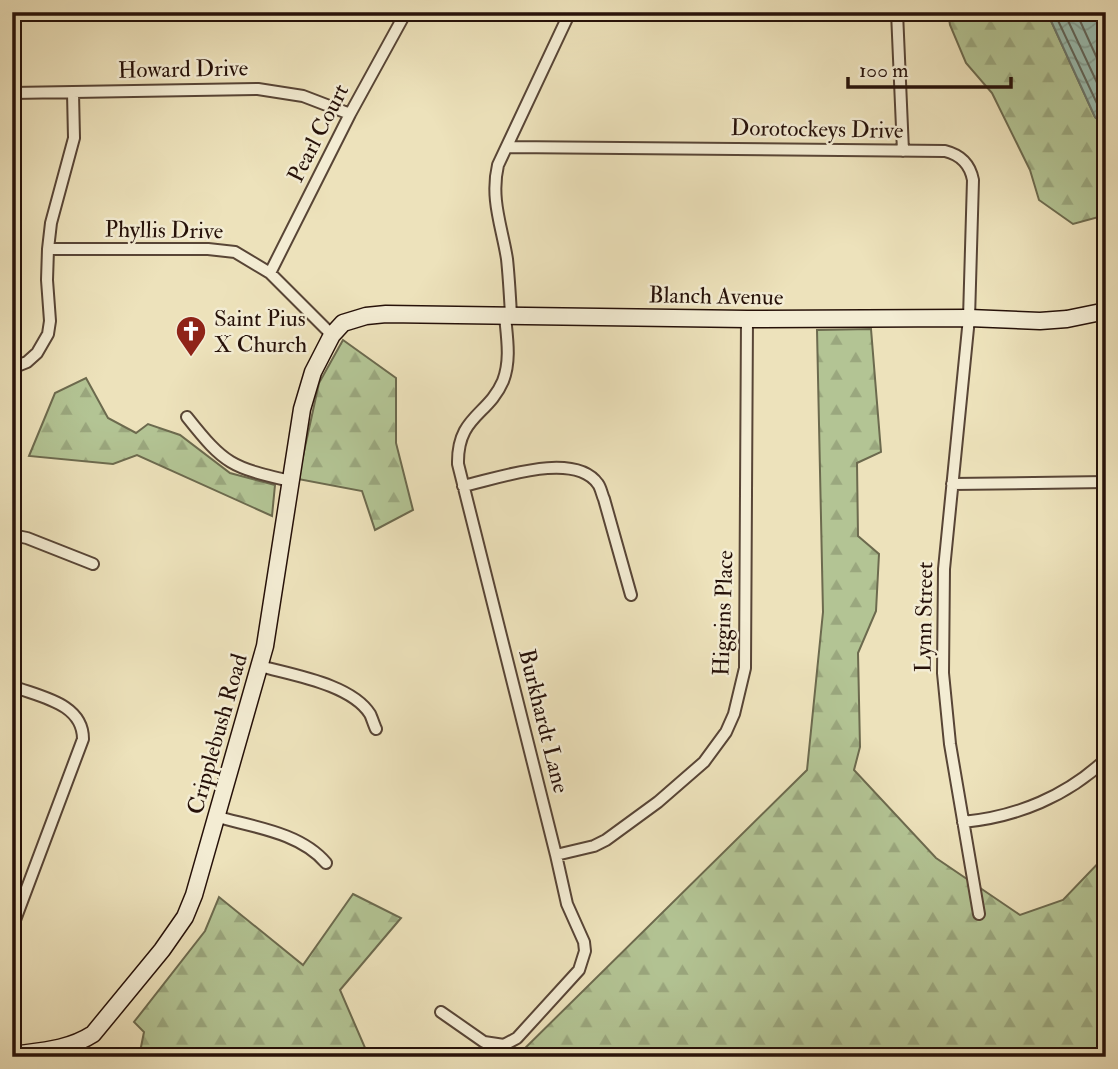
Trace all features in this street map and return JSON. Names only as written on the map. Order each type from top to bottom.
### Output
[{"type":"main road","name":"Blanch Avenue","points":[[332,335],[342,323],[366,316],[969,318],[1040,321],[1106,311]]},
{"type":"main road","name":"Cripplebush Road","points":[[12,1055],[79,1043],[102,1025],[185,917],[218,817],[260,666],[307,390],[332,335]]},
{"type":"street","name":"Pearl Court","points":[[270,273],[350,114],[406,12]]},
{"type":"street","name":"Burkhardt Lane","points":[[441,1012],[484,1042],[503,1045],[517,1038],[579,970],[585,951],[584,942],[567,904],[458,464],[460,440],[472,418],[489,402],[503,379],[508,352],[507,259],[494,195],[498,166],[570,12]]},
{"type":"street","points":[[897,12],[903,151]]},
{"type":"street","name":"Howard Drive","points":[[12,93],[258,89],[303,96],[350,114]]},
{"type":"street","points":[[12,369],[27,362],[37,353],[48,334],[48,249],[51,223],[74,138],[73,93]]},
{"type":"street","name":"Dorotockeys Drive","points":[[507,147],[953,153],[967,164],[973,180],[969,318]]},
{"type":"street","name":"Phyllis Drive","points":[[48,249],[208,249],[235,252],[270,273],[332,335]]},
{"type":"street","name":"Lynn Street","points":[[969,318],[944,569],[943,673],[950,744],[979,914]]},
{"type":"street","name":"Higgins Place","points":[[556,855],[594,846],[658,802],[704,762],[726,732],[734,714],[745,667],[747,319]]},
{"type":"street","points":[[187,417],[212,449],[225,460],[245,470],[290,481]]},
{"type":"street","points":[[463,486],[552,467],[577,470],[589,476],[598,484],[604,499],[631,595]]},
{"type":"street","points":[[952,484],[1106,482]]},
{"type":"street","points":[[12,536],[27,538],[93,564]]},
{"type":"street","points":[[260,666],[312,680],[354,699],[369,713],[376,729]]},
{"type":"street","points":[[12,686],[68,708],[80,721],[83,738],[12,928]]},
{"type":"street","points":[[963,822],[1000,816],[1044,801],[1085,777],[1106,759]]},
{"type":"street","points":[[218,817],[298,842],[317,852],[326,863]]},
{"type":"green space","points":[[948,12],[1047,12],[1095,117],[1106,126],[1106,215],[1073,224],[1039,200],[1030,170],[992,93],[966,63],[950,25]]},
{"type":"green space","points":[[871,329],[881,452],[857,463],[858,536],[879,554],[876,611],[858,653],[860,747],[854,770],[936,858],[1020,915],[1063,900],[1106,855],[1106,1057],[516,1057],[807,770],[823,612],[817,330]]},
{"type":"green space","points":[[343,340],[396,378],[396,443],[413,510],[375,530],[362,491],[298,479],[319,383]]},
{"type":"green space","points":[[86,378],[108,418],[136,433],[148,424],[180,435],[230,473],[275,485],[272,516],[137,455],[113,464],[29,456],[55,393]]},
{"type":"green space","points":[[353,894],[401,918],[340,990],[369,1057],[139,1057],[144,1032],[134,1022],[205,931],[219,897],[303,965]]},
{"type":"water","points":[[1047,12],[1106,12],[1106,126],[1095,117]]},
{"type":"place","name":"Saint Pius X Church","points":[[191,358]]}]
